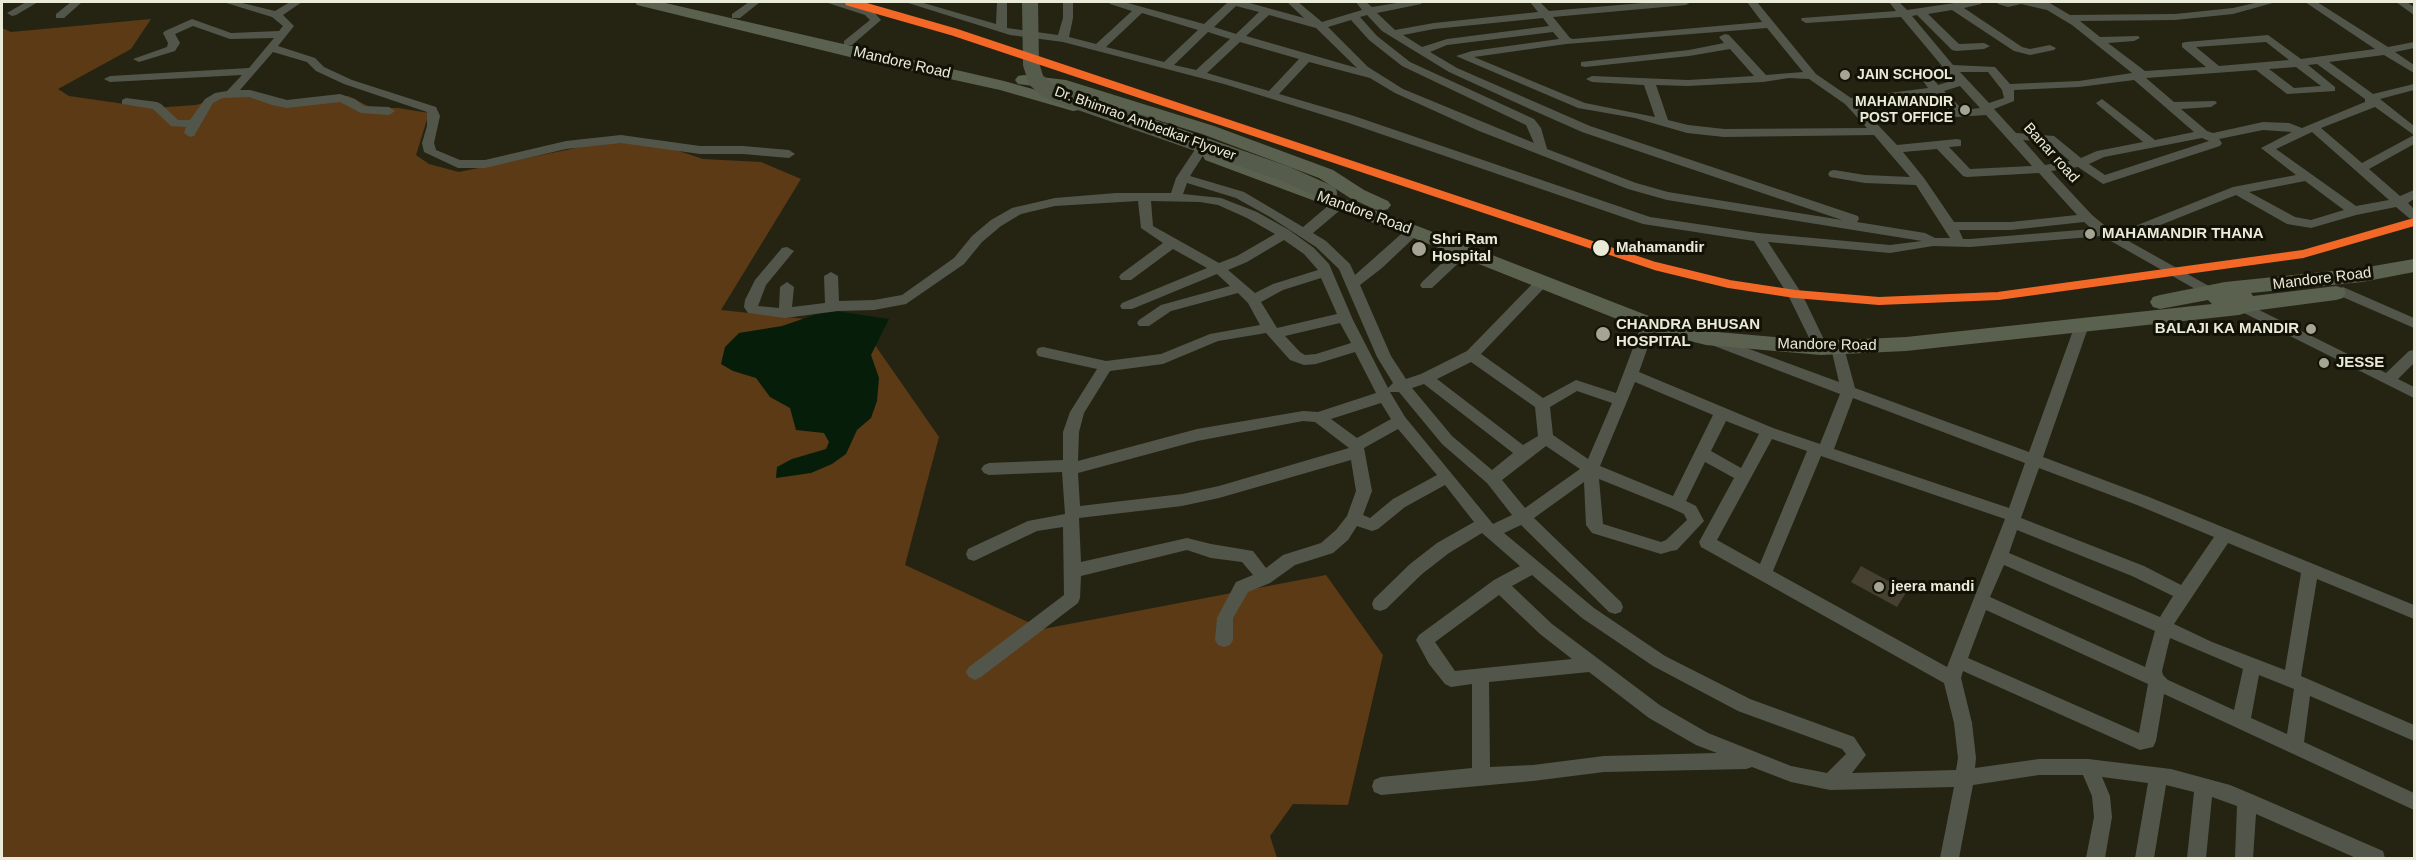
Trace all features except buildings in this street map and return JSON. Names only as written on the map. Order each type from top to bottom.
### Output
[{"type":"highway","name":"Mandore Road","points":[[644,2],[1027,92],[1335,194],[1413,231],[1649,324],[1706,338],[1906,344],[2082,325],[2415,266]]},
{"type":"highway","name":"Mandore Road","points":[[671,2],[973,72],[1060,84],[1208,130],[1326,174],[1357,194],[1426,226],[1651,314],[1724,329],[1825,343],[1864,334],[2030,320],[2230,299],[2343,292],[2415,282]]},
{"type":"main road","name":"Dr. Bhimrao Ambedkar Flyover","points":[[1030,2],[1031,64],[1036,80],[1045,88],[1056,94],[1286,174],[1335,194]]},
{"type":"main road","name":"Dr. Bhimrao Ambedkar Flyover","points":[[1040,2],[1043,65],[1047,77],[1053,83],[1275,162],[1335,194]]},
{"type":"street","points":[[12,13],[33,2]]},
{"type":"street","points":[[60,16],[77,2]]},
{"type":"street","points":[[228,2],[276,15],[289,26],[230,94]]},
{"type":"street","points":[[276,15],[297,2]]},
{"type":"street","points":[[736,16],[755,2]]},
{"type":"street","points":[[830,2],[869,13],[876,20],[848,43]]},
{"type":"street","points":[[910,2],[1002,29],[1063,39],[1272,95],[1350,119],[1648,221],[1758,237],[1890,249],[1932,242],[1959,243],[2108,236],[2237,190],[2307,177]]},
{"type":"street","points":[[1002,2],[1000,13],[1002,29]]},
{"type":"street","points":[[1063,39],[1068,18],[1068,2]]},
{"type":"street","points":[[1114,2],[1372,76],[1399,91],[1473,124],[1611,178],[1667,196],[1882,229],[1925,237],[1932,242]]},
{"type":"street","points":[[1218,2],[1268,10],[1320,26],[1370,11],[1417,2]]},
{"type":"street","points":[[1292,2],[1372,76]]},
{"type":"street","points":[[1361,2],[1394,34],[1453,70],[1570,123],[1882,229]]},
{"type":"street","points":[[1535,2],[1566,41]]},
{"type":"street","points":[[1394,34],[1434,26],[1546,14],[1611,4],[1686,2]]},
{"type":"street","points":[[1752,2],[1812,76],[1849,102],[1894,149],[1920,181],[1959,243]]},
{"type":"street","name":"Banar road","points":[[1894,2],[1950,68],[2087,218],[2108,236],[2415,393]]},
{"type":"street","points":[[1806,20],[1905,14],[1977,2]]},
{"type":"street","points":[[2002,2],[2008,4],[2017,2]]},
{"type":"street","points":[[2025,2],[2040,8],[2053,7]]},
{"type":"street","points":[[2013,136],[2050,139],[2099,179],[2108,180],[2216,143],[2099,40],[2053,7],[2041,2]]},
{"type":"street","points":[[2068,18],[2175,17],[2233,11],[2265,2]]},
{"type":"street","points":[[2311,2],[2318,2]]},
{"type":"street","points":[[2311,2],[2415,70]]},
{"type":"street","points":[[2401,2],[2415,12]]},
{"type":"street","points":[[1166,66],[1233,3]]},
{"type":"street","points":[[1954,6],[2018,49],[2030,52],[2050,48]]},
{"type":"street","points":[[1098,48],[1140,9]]},
{"type":"street","points":[[1199,74],[1268,10]]},
{"type":"street","points":[[1919,11],[1956,48],[1984,46]]},
{"type":"street","points":[[1353,16],[1373,38],[1406,64],[1530,122],[1542,151]]},
{"type":"street","points":[[139,59],[171,49],[174,43],[169,33],[192,22],[230,36],[283,34]]},
{"type":"street","points":[[1771,24],[1566,41],[1467,55],[1582,106],[1687,129],[1724,133],[1877,131]]},
{"type":"street","points":[[1422,52],[1434,45],[1447,42],[1556,28]]},
{"type":"street","points":[[1718,29],[1763,79]]},
{"type":"street","points":[[2099,40],[2134,38]]},
{"type":"street","points":[[2215,68],[2186,45],[2268,38],[2331,89],[2291,92],[2258,66]]},
{"type":"street","points":[[1585,64],[1689,53],[1732,45]]},
{"type":"street","points":[[2008,89],[2026,85],[2054,85],[2215,68],[2299,63],[2415,45]]},
{"type":"street","points":[[272,48],[310,60],[320,69],[348,82],[432,110],[434,126],[428,143],[430,152],[458,164],[485,164],[566,145],[621,139],[700,150],[754,150],[789,154]]},
{"type":"street","points":[[1272,95],[1306,58]]},
{"type":"street","points":[[2319,60],[2412,126]]},
{"type":"street","points":[[1950,68],[1991,69],[2008,89],[2010,99],[2001,104],[1960,114],[1936,90],[1923,72],[1950,68]]},
{"type":"street","points":[[111,79],[252,71]]},
{"type":"street","points":[[2042,74],[2054,85]]},
{"type":"street","points":[[1592,79],[1696,83],[1789,75],[1812,76]]},
{"type":"street","points":[[1849,102],[1936,90],[1962,81]]},
{"type":"street","points":[[1649,82],[1663,122]]},
{"type":"street","points":[[2371,98],[2415,87]]},
{"type":"street","points":[[126,102],[157,106],[175,123],[191,129],[209,101],[219,95],[250,93],[276,103],[286,104],[340,98],[351,101],[361,109],[388,111]]},
{"type":"street","points":[[2354,211],[2267,148],[2371,104],[2371,98]]},
{"type":"street","points":[[2102,103],[2152,143]]},
{"type":"street","points":[[2172,106],[2211,103]]},
{"type":"street","points":[[1570,123],[1582,106]]},
{"type":"street","points":[[1940,145],[1967,173],[2080,163],[2101,154],[2152,143],[2264,126],[2289,127],[2308,130],[2362,168],[2415,214]]},
{"type":"street","points":[[2362,168],[2415,140]]},
{"type":"street","points":[[1894,149],[1957,143]]},
{"type":"street","points":[[1176,197],[1182,178],[1200,151]]},
{"type":"street","points":[[1834,174],[1865,179],[1920,181]]},
{"type":"street","points":[[1182,178],[1240,195],[1305,232],[1345,267],[1384,357],[1402,385],[1447,440],[1492,479],[1523,517],[1615,607]]},
{"type":"street","points":[[2237,190],[2292,221],[2318,224],[2354,211],[2399,202],[2415,194]]},
{"type":"street","points":[[1305,232],[1335,194]]},
{"type":"street","points":[[1144,197],[1147,228],[1218,269],[1241,288],[1253,300],[1272,330],[1296,356],[1304,360],[1359,346]]},
{"type":"street","points":[[787,251],[760,283],[752,300],[753,310],[763,313],[785,313],[874,305],[906,299],[952,267],[977,239],[996,223],[1017,211],[1054,202],[1144,197],[1200,198],[1221,202],[1252,215],[1284,233],[1309,251],[1322,264],[1359,346],[1400,421],[1487,528],[1588,613],[1659,661],[1744,705],[1848,743],[1857,755],[1830,782]]},
{"type":"street","points":[[1950,226],[2011,226],[2087,218]]},
{"type":"street","points":[[1353,284],[1413,231]]},
{"type":"street","points":[[1128,306],[1218,269],[1274,242],[1284,233]]},
{"type":"street","points":[[1758,237],[1825,343],[1848,391]]},
{"type":"street","points":[[1126,277],[1172,243]]},
{"type":"street","points":[[1427,285],[1463,251]]},
{"type":"street","points":[[1253,300],[1278,287],[1326,272]]},
{"type":"street","points":[[831,276],[832,307]]},
{"type":"street","points":[[989,469],[1070,467],[1197,435],[1294,418],[1318,417],[1426,378],[1472,355],[1542,282]]},
{"type":"street","points":[[785,313],[787,287]]},
{"type":"street","points":[[1144,323],[1166,308],[1241,288]]},
{"type":"street","points":[[2343,292],[2415,323]]},
{"type":"street","points":[[1043,352],[1106,366],[1148,363],[1215,337],[1345,317]]},
{"type":"street","points":[[1472,355],[1542,405],[1546,438],[1591,469],[1690,510],[1696,520],[1671,545],[1661,548],[1598,529],[1593,520],[1591,469],[1631,374],[1649,324]]},
{"type":"street","points":[[1955,856],[1967,758],[1955,669],[1981,600],[2001,556],[2082,325]]},
{"type":"street","points":[[1706,338],[2034,460],[2225,534],[2415,612]]},
{"type":"street","points":[[2388,380],[2415,355]]},
{"type":"street","points":[[975,672],[1072,598],[1071,432],[1077,412],[1106,366]]},
{"type":"street","points":[[1631,374],[1768,432],[2013,519],[2138,571],[2184,594]]},
{"type":"street","points":[[1426,378],[1523,453]]},
{"type":"street","points":[[1542,405],[1576,385],[1620,400]]},
{"type":"street","points":[[1764,574],[1848,391]]},
{"type":"street","points":[[1677,504],[1722,413]]},
{"type":"street","points":[[1224,640],[1225,618],[1242,587],[1264,578],[1290,560],[1327,548],[1342,535],[1354,518],[1364,491],[1357,449],[1318,417]]},
{"type":"street","points":[[974,554],[1034,525],[1072,516],[1219,492],[1327,459],[1357,449],[1400,421]]},
{"type":"street","points":[[1768,432],[1707,542],[1764,574],[1955,669],[2145,743],[2157,680]]},
{"type":"street","points":[[1492,479],[1523,453],[1546,438]]},
{"type":"street","points":[[1701,453],[1743,476]]},
{"type":"street","points":[[1380,604],[1416,569],[1443,548],[1487,528],[1523,517],[1591,469]]},
{"type":"street","points":[[1354,518],[1372,525],[1399,503],[1447,477]]},
{"type":"street","points":[[2225,534],[2167,619],[2152,671],[2157,680],[2162,685],[2415,802]]},
{"type":"street","points":[[1073,571],[1187,544],[1211,551],[1247,556],[1264,578]]},
{"type":"street","points":[[2001,556],[2415,733]]},
{"type":"street","points":[[1532,567],[1500,585],[1425,640],[1448,678],[1455,680],[1593,664]]},
{"type":"street","points":[[2294,746],[2310,569]]},
{"type":"street","points":[[1500,585],[1546,629],[1655,712],[1701,739],[1791,774],[1830,782],[1965,778],[2039,767],[2088,767],[2158,776],[2204,787],[2247,801],[2376,858]]},
{"type":"street","points":[[1981,600],[2157,680]]},
{"type":"street","points":[[2241,722],[2252,665]]},
{"type":"street","points":[[1480,676],[1481,776]]},
{"type":"street","points":[[1381,786],[1533,773],[1604,764],[1756,761]]},
{"type":"street","points":[[2088,767],[2101,796],[2103,817],[2096,858]]},
{"type":"street","points":[[2144,858],[2158,776]]},
{"type":"street","points":[[2196,858],[2204,787]]},
{"type":"street","points":[[2244,858],[2247,801]]},
{"type":"shaded area","points":[[151,19],[131,49],[58,89],[69,96],[152,108],[196,105],[237,93],[300,103],[348,96],[372,108],[398,108],[429,113],[416,155],[429,164],[459,172],[610,141],[664,146],[703,159],[761,162],[801,179],[721,310],[861,325],[939,437],[905,565],[1043,629],[1326,575],[1383,655],[1348,805],[1293,804],[1270,836],[1277,858],[2,858],[2,28],[11,32]]},
{"type":"shaded area","points":[[829,310],[889,319],[871,355],[879,378],[877,401],[871,418],[857,430],[846,454],[832,464],[811,473],[776,478],[777,467],[792,459],[826,449],[829,442],[824,433],[796,430],[790,408],[770,397],[756,378],[733,371],[721,364],[725,347],[739,333],[782,326]]},
{"type":"transit line","points":[[849,2],[954,32],[1655,266],[1729,284],[1795,294],[1879,301],[1998,296],[2303,254],[2414,222]]},
{"type":"place","name":"JAIN SCHOOL","points":[[1845,75]]},
{"type":"place","name":"MAHAMANDIR POST OFFICE","points":[[1965,110]]},
{"type":"place","name":"MAHAMANDIR THANA","points":[[2090,234]]},
{"type":"place","name":"Mahamandir","points":[[1601,248]]},
{"type":"place","name":"Shri Ram Hospital","points":[[1419,249]]},
{"type":"place","name":"BALAJI KA MANDIR","points":[[2311,329]]},
{"type":"place","name":"CHANDRA BHUSAN HOSPITAL","points":[[1603,334]]},
{"type":"place","name":"JESSE","points":[[2324,363]]},
{"type":"place","name":"jeera mandi","points":[[1879,587]]}]
